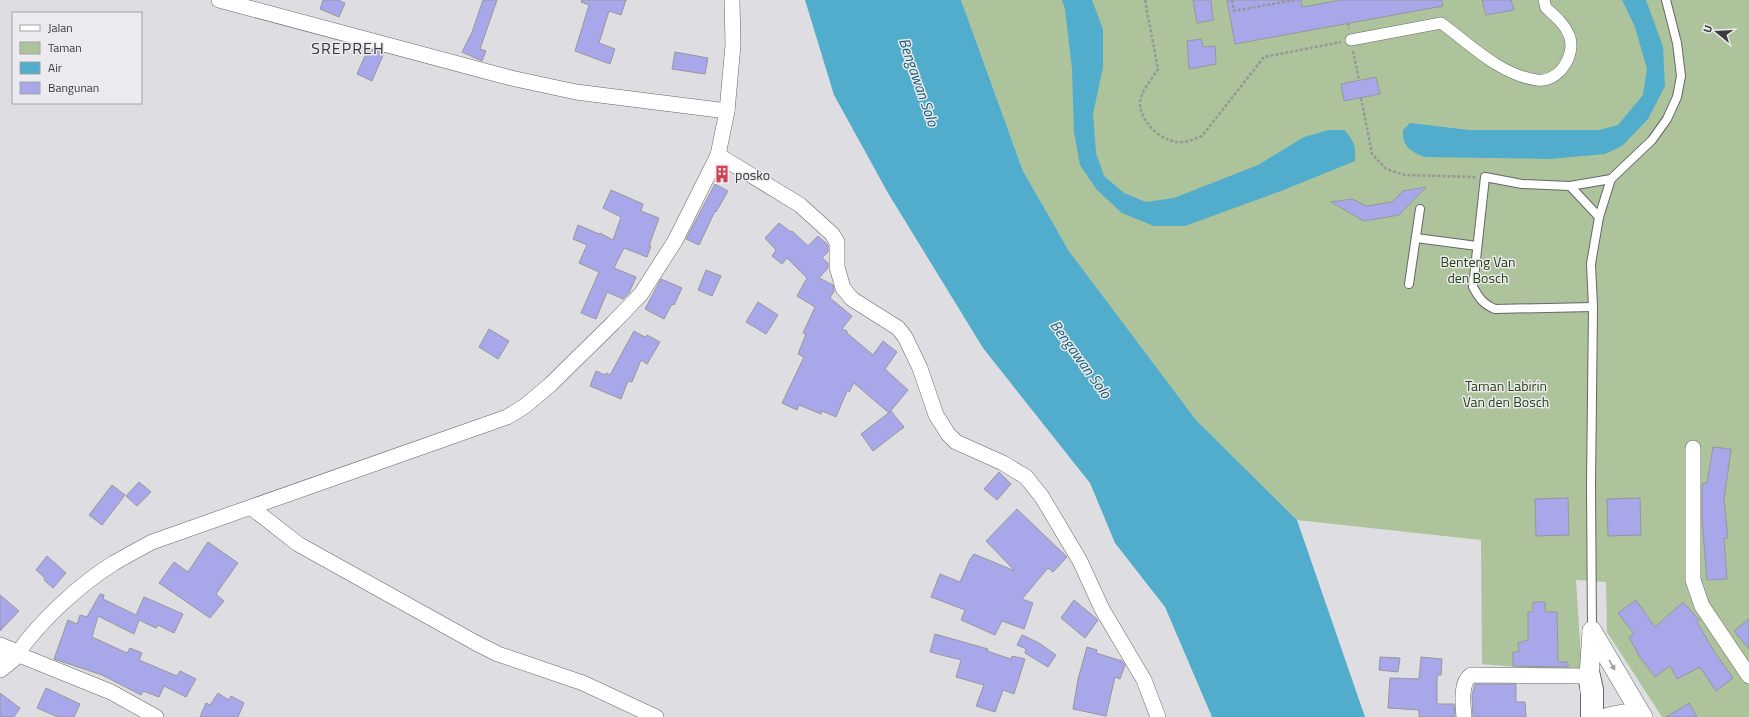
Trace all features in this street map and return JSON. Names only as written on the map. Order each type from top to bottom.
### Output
[{"type":"main road","points":[[1589,676],[1592,690],[1592,717]]},
{"type":"street","points":[[219,0],[511,78],[576,92],[727,111]]},
{"type":"street","points":[[0,668],[17,654],[31,634],[84,585],[113,564],[152,542],[205,522],[252,508],[501,419],[525,406],[580,356],[641,294],[675,241],[718,155],[727,111],[734,45],[732,0]]},
{"type":"street","points":[[1351,40],[1441,23],[1500,67],[1522,77],[1539,80],[1550,78],[1563,69],[1570,52],[1570,37],[1562,21],[1546,8],[1544,0]]},
{"type":"street","points":[[718,155],[800,205],[832,234],[837,242],[837,267],[843,288],[852,299],[898,328],[905,337],[920,368],[936,415],[948,434],[956,442],[1003,463],[1026,477],[1042,497],[1080,561],[1102,610],[1144,680],[1158,717]]},
{"type":"street","points":[[1693,448],[1693,580],[1702,606],[1749,676]]},
{"type":"street","points":[[252,508],[298,544],[476,643],[498,654],[582,683],[656,717]]},
{"type":"street","points":[[1464,717],[1464,686],[1471,675],[1589,676],[1592,631]]},
{"type":"street","points":[[1592,631],[1642,716]]},
{"type":"street","points":[[0,647],[111,692],[156,717]]},
{"type":"street","points":[[1608,717],[1623,714],[1642,716]]},
{"type":"lane","points":[[1592,631],[1591,485],[1593,307],[1591,264],[1599,217],[1610,179],[1652,140],[1667,119],[1677,97],[1681,76],[1677,43],[1666,0]]},
{"type":"lane","points":[[1593,307],[1495,309],[1486,306],[1479,298],[1472,287],[1485,178],[1522,184],[1570,186],[1610,179]]},
{"type":"lane","points":[[1570,186],[1599,217]]},
{"type":"lane","points":[[1409,284],[1420,209]]},
{"type":"lane","points":[[1416,238],[1477,246]]},
{"type":"path","points":[[1145,0],[1158,69],[1144,92],[1140,105],[1144,117],[1152,129],[1165,139],[1177,142],[1190,141],[1202,136],[1264,57],[1351,40],[1359,80]]},
{"type":"path","points":[[1232,0],[1234,11],[1280,1],[1295,0]]},
{"type":"path","points":[[1361,98],[1372,154],[1386,169],[1404,175],[1485,178]]},
{"type":"green space","name":"Benteng Van den Bosch","points":[[961,0],[1749,0],[1749,717],[1662,717],[1607,632],[1606,582],[1576,580],[1582,672],[1482,664],[1481,540],[1297,520],[1196,420],[1069,251],[1023,171]]},
{"type":"water","name":"Bengawan Solo","points":[[805,0],[961,0],[1023,171],[1069,251],[1196,420],[1297,520],[1365,717],[1212,717],[1165,607],[1115,543],[1090,483],[983,348],[888,193],[834,95]]},
{"type":"water","points":[[1062,0],[1092,0],[1103,29],[1103,67],[1093,114],[1096,153],[1104,176],[1124,193],[1146,202],[1174,198],[1258,165],[1304,137],[1329,130],[1344,130],[1354,144],[1355,161],[1281,191],[1185,226],[1154,226],[1122,213],[1097,190],[1080,165],[1074,132],[1072,69],[1065,9]]},
{"type":"water","points":[[1622,0],[1646,0],[1663,47],[1665,86],[1648,119],[1622,146],[1605,154],[1550,159],[1424,157],[1408,147],[1404,140],[1403,130],[1410,123],[1469,130],[1599,130],[1618,125],[1643,95],[1647,69],[1635,27]]},
{"type":"building","points":[[323,0],[338,0],[345,3],[339,17],[320,9]]},
{"type":"building","points":[[483,0],[497,0],[480,49],[486,51],[482,61],[462,52],[472,32]]},
{"type":"building","points":[[582,0],[626,0],[621,15],[609,11],[599,43],[615,49],[610,64],[575,51],[589,5],[581,2]]},
{"type":"building","points":[[1193,0],[1211,0],[1213,20],[1197,23]]},
{"type":"building","points":[[1227,0],[1301,0],[1302,7],[1341,0],[1442,0],[1443,6],[1235,44]]},
{"type":"building","points":[[1482,0],[1511,0],[1514,10],[1486,15]]},
{"type":"building","points":[[1201,39],[1203,47],[1215,46],[1216,64],[1189,69],[1187,41]]},
{"type":"building","points":[[368,49],[384,53],[372,81],[357,74]]},
{"type":"building","points":[[675,52],[708,58],[705,74],[672,69]]},
{"type":"building","points":[[1376,77],[1380,94],[1344,101],[1341,84]]},
{"type":"building","points":[[715,184],[728,191],[716,212],[715,211],[699,245],[686,239]]},
{"type":"building","points":[[1426,187],[1399,215],[1364,221],[1331,202],[1352,199],[1367,206],[1392,202],[1403,191]]},
{"type":"building","points":[[611,190],[643,204],[641,211],[659,218],[649,246],[651,246],[647,257],[624,248],[614,268],[636,277],[629,293],[623,299],[607,292],[596,319],[581,313],[599,272],[579,263],[587,245],[573,239],[578,225],[599,234],[600,233],[613,240],[621,217],[603,208]]},
{"type":"building","points":[[779,223],[791,232],[792,231],[808,246],[818,236],[828,245],[828,252],[822,258],[828,263],[828,268],[819,278],[833,285],[834,291],[830,298],[852,316],[842,329],[847,331],[847,333],[873,355],[883,341],[897,352],[885,369],[908,390],[889,413],[854,383],[849,392],[847,391],[836,417],[822,411],[821,414],[799,405],[797,410],[782,403],[804,357],[798,354],[806,334],[803,333],[815,307],[797,296],[807,278],[787,258],[782,264],[772,256],[776,250],[765,238]]},
{"type":"building","points":[[706,270],[721,276],[712,296],[698,290]]},
{"type":"building","points":[[661,279],[682,288],[674,305],[672,304],[664,319],[645,309]]},
{"type":"building","points":[[758,302],[778,315],[766,334],[746,322]]},
{"type":"building","points":[[489,329],[509,341],[498,359],[479,347]]},
{"type":"building","points":[[634,331],[645,337],[647,335],[660,342],[647,364],[641,360],[632,382],[628,381],[621,399],[590,386],[596,371],[605,375],[606,373],[610,375]]},
{"type":"building","points":[[891,411],[904,427],[873,451],[861,434]]},
{"type":"building","points":[[1713,447],[1731,449],[1724,500],[1728,538],[1724,538],[1727,579],[1707,580],[1702,520],[1702,484],[1707,483]]},
{"type":"building","points":[[999,472],[1011,484],[997,500],[984,489]]},
{"type":"building","points":[[139,482],[151,492],[137,506],[126,496]]},
{"type":"building","points":[[112,485],[125,495],[102,525],[89,515]]},
{"type":"building","points":[[1568,498],[1569,535],[1536,536],[1535,499]]},
{"type":"building","points":[[1640,498],[1641,535],[1608,536],[1607,499]]},
{"type":"building","points":[[1017,509],[1067,557],[1053,572],[1048,568],[1022,599],[1033,603],[1024,629],[1002,621],[995,635],[961,620],[965,610],[931,597],[940,574],[960,582],[970,559],[974,554],[1015,571],[986,541]]},
{"type":"building","points":[[208,542],[238,563],[216,594],[224,601],[210,618],[159,583],[174,562],[188,572]]},
{"type":"building","points":[[47,556],[66,573],[53,588],[36,570]]},
{"type":"building","points":[[100,594],[104,595],[103,599],[136,615],[144,597],[183,614],[174,633],[158,625],[156,628],[139,620],[134,634],[98,616],[92,637],[127,653],[130,648],[142,653],[139,660],[177,676],[180,671],[196,679],[186,697],[164,686],[159,697],[143,691],[141,695],[102,675],[54,659],[68,620],[77,624],[80,615],[87,617]]},
{"type":"building","points":[[0,595],[19,611],[0,631]]},
{"type":"building","points":[[1074,600],[1098,620],[1085,638],[1061,618]]},
{"type":"building","points":[[1636,600],[1655,627],[1683,602],[1699,620],[1697,622],[1714,651],[1733,678],[1716,691],[1700,667],[1677,679],[1670,666],[1655,677],[1639,656],[1629,637],[1634,634],[1618,613]]},
{"type":"building","points":[[1533,602],[1545,602],[1545,612],[1557,612],[1558,662],[1568,662],[1568,667],[1513,666],[1513,652],[1519,652],[1518,643],[1528,640],[1528,612],[1533,612]]},
{"type":"building","points":[[1749,619],[1749,649],[1734,631]]},
{"type":"building","points":[[935,634],[988,649],[987,651],[1011,659],[1012,656],[1025,659],[1014,694],[1003,690],[995,712],[976,706],[984,685],[956,677],[961,660],[930,652]]},
{"type":"building","points":[[1022,635],[1039,643],[1056,655],[1048,667],[1025,653],[1026,649],[1017,645]]},
{"type":"building","points":[[1087,647],[1097,650],[1096,653],[1122,661],[1125,665],[1120,679],[1115,677],[1106,716],[1073,709],[1078,679]]},
{"type":"building","points":[[1380,657],[1400,658],[1398,672],[1379,670]]},
{"type":"building","points":[[1421,657],[1442,659],[1441,675],[1437,675],[1437,704],[1454,704],[1455,717],[1419,717],[1419,710],[1388,708],[1390,678],[1419,679]]},
{"type":"building","points":[[1475,684],[1516,684],[1516,702],[1525,702],[1526,717],[1473,717],[1472,695]]},
{"type":"building","points":[[46,688],[80,704],[74,717],[58,717],[37,708]]},
{"type":"building","points":[[0,693],[20,708],[14,717],[0,717]]},
{"type":"building","points":[[218,693],[229,700],[231,696],[244,703],[238,717],[200,717],[206,703],[210,705]]},
{"type":"building","points":[[1689,703],[1697,717],[1666,717]]},
{"type":"place","name":"posko","points":[[722,174]]},
{"type":"district","name":"SREPREH","points":[[348,48]]},
{"type":"park label","name":"Taman Labirin Van den Bosch","points":[[1506,394]]}]
